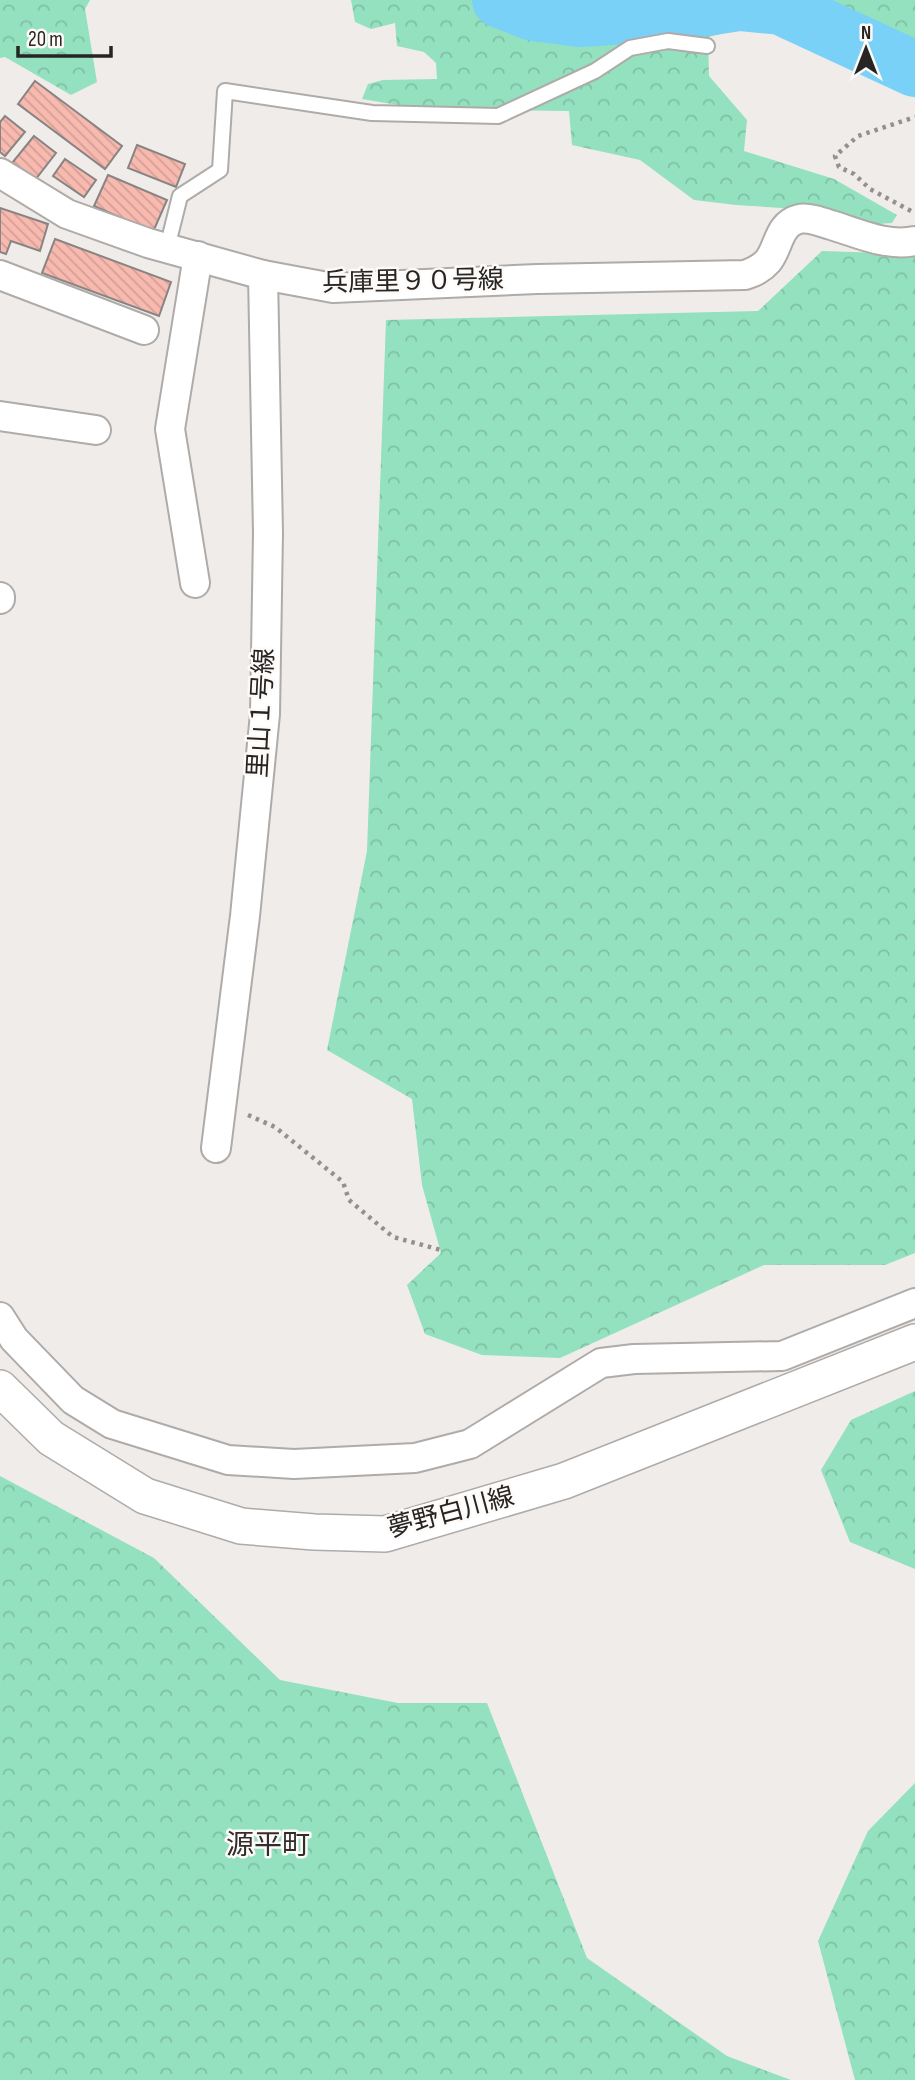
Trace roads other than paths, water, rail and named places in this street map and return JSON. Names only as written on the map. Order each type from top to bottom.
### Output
[{"type":"street","name":"兵庫里９０号線","points":[[0,173],[67,214],[148,243],[263,275],[333,288],[537,279],[745,275],[756,272],[769,260],[778,237],[787,226],[799,219],[820,221],[887,242],[904,244],[915,241]]},
{"type":"street","points":[[195,583],[170,429],[198,256]]},
{"type":"street","points":[[0,275],[144,330]]},
{"type":"street","name":"里山１号線","points":[[216,1149],[245,916],[265,714],[268,533],[263,275]]},
{"type":"street","points":[[0,416],[96,430]]},
{"type":"street","points":[[0,1317],[14,1339],[73,1399],[112,1424],[228,1460],[294,1464],[415,1458],[470,1444],[601,1363],[634,1359],[782,1356],[915,1303]]},
{"type":"street","name":"夢野白川線","points":[[0,1388],[51,1438],[145,1496],[241,1525],[314,1532],[385,1534],[564,1481],[915,1342]]},
{"type":"lane","points":[[167,248],[180,196],[220,170],[225,91],[372,113],[498,116],[595,71],[630,47],[668,41],[707,47]]},
{"type":"waterway","points":[[500,0],[533,13],[580,19],[672,13],[739,3],[781,7],[915,69]]},
{"type":"district","name":"源平町","points":[[268,1845]]}]
